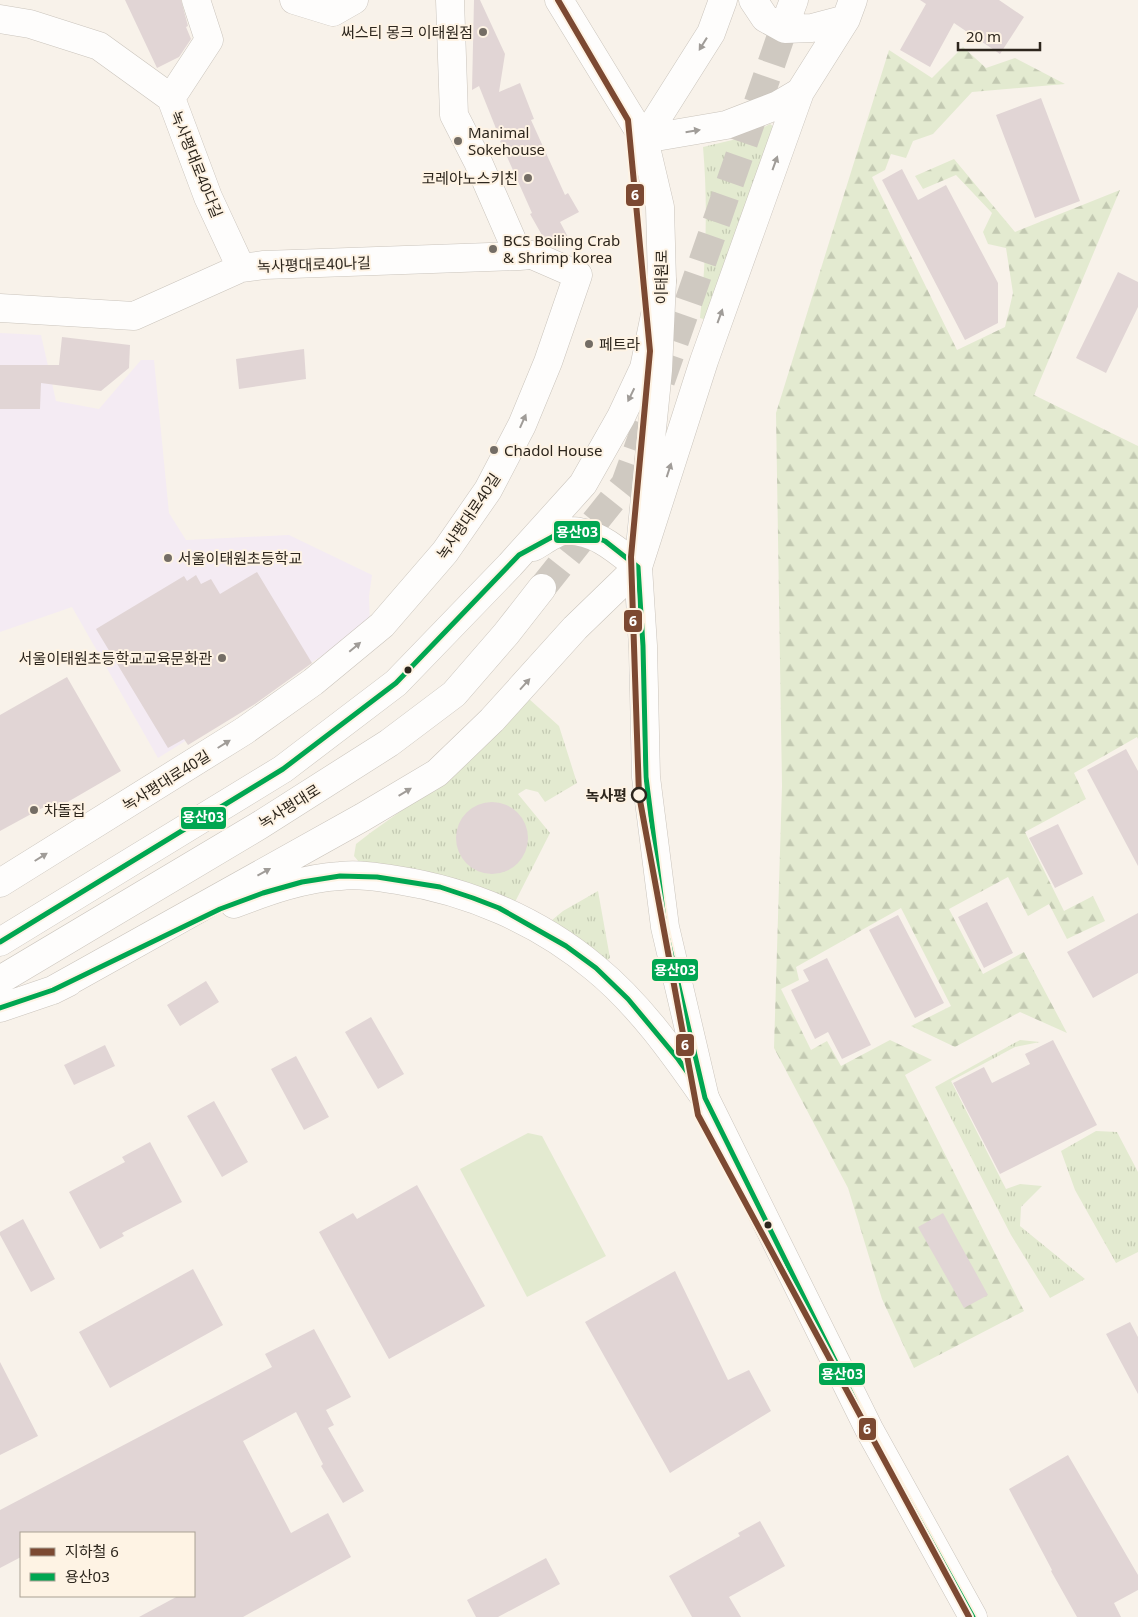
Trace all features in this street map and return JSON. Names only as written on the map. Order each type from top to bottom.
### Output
[{"type":"main road","points":[[171,98],[209,40],[196,0]]},
{"type":"main road","points":[[294,0],[333,12],[354,0]]},
{"type":"main road","points":[[450,0],[454,115],[478,162],[519,256]]},
{"type":"main road","name":"이태원로","points":[[559,0],[644,139],[660,207],[662,281],[658,370],[638,567],[646,777],[665,927],[705,1098],[869,1429],[973,1617]]},
{"type":"main road","points":[[644,139],[711,33],[723,0]]},
{"type":"main road","points":[[753,0],[765,18],[785,29],[812,28],[849,9]]},
{"type":"main road","points":[[53,990],[363,817],[437,773],[492,720],[575,628],[638,567],[704,361],[800,92],[849,9]]},
{"type":"main road","name":"녹사평대로40다길","points":[[0,19],[30,24],[99,46],[171,98],[208,197],[241,268]]},
{"type":"main road","points":[[644,139],[726,126],[778,105],[800,92]]},
{"type":"main road","name":"녹사평대로40길","points":[[0,883],[244,731],[313,682],[382,624],[445,552],[488,490],[522,425],[548,362],[578,275],[532,255],[519,256]]},
{"type":"main road","name":"녹사평대로40나길","points":[[0,308],[134,316],[241,268],[264,265],[519,256]]},
{"type":"main road","points":[[0,942],[283,769],[396,683],[519,555],[583,484],[620,417],[644,368],[662,281]]},
{"type":"main road","points":[[519,555],[564,531],[582,533],[605,541],[638,567]]},
{"type":"main road","name":"녹사평대로","points":[[0,980],[260,826],[389,743],[454,694],[506,634],[542,588]]},
{"type":"main road","points":[[0,1008],[53,990],[220,909],[263,893],[302,882],[340,876],[377,876],[440,887],[499,908],[566,946],[596,968],[628,999],[678,1059],[705,1098]]},
{"type":"shaded area","name":"서울이태원초등학교","points":[[0,333],[41,335],[56,401],[99,409],[141,360],[154,360],[169,513],[186,540],[289,535],[372,575],[369,596],[370,626],[158,758],[72,607],[0,632]]},
{"type":"green space","points":[[963,47],[986,68],[1015,58],[1065,84],[972,92],[933,134],[913,141],[906,158],[891,154],[885,170],[872,177],[957,350],[1005,327],[1013,293],[1006,248],[988,244],[983,232],[992,213],[956,175],[923,189],[915,176],[954,159],[1015,232],[1120,190],[1034,395],[1138,446],[1138,739],[1137,737],[1074,773],[1086,799],[1025,832],[1064,911],[1093,896],[1105,921],[1067,939],[1049,904],[1028,916],[1008,877],[949,909],[983,974],[1024,952],[1067,1033],[1020,1012],[955,1047],[911,1026],[951,1006],[901,908],[796,967],[799,980],[781,989],[811,1050],[827,1041],[841,1066],[890,1040],[932,1060],[905,1075],[1024,1311],[914,1368],[882,1299],[848,1188],[774,1048],[782,786],[776,413],[889,50],[932,78]]},
{"type":"green space","points":[[770,124],[774,127],[707,320],[700,318],[706,232],[703,147],[745,137]]},
{"type":"green space","points":[[528,698],[559,726],[577,783],[545,802],[538,792],[526,789],[518,794],[550,833],[514,904],[359,862],[354,856],[356,844],[478,753],[517,713]]},
{"type":"green space","points":[[598,891],[610,958],[598,967],[540,930],[563,911]]},
{"type":"green space","points":[[1020,1040],[1040,1042],[1015,1047],[951,1081],[1006,1189],[1020,1184],[1042,1186],[1021,1207],[1020,1226],[1085,1279],[1050,1298],[1011,1235],[935,1087]]},
{"type":"green space","points":[[1096,1131],[1117,1132],[1138,1172],[1138,1252],[1116,1263],[1075,1190],[1061,1151]]},
{"type":"green space","points":[[528,1133],[542,1136],[606,1256],[527,1297],[460,1169]]},
{"type":"building","points":[[125,0],[181,0],[188,26],[186,27],[191,39],[179,57],[157,68]]},
{"type":"building","points":[[474,0],[480,0],[505,54],[499,92],[520,83],[534,119],[531,120],[565,195],[568,193],[579,212],[560,222],[568,237],[551,246],[547,244],[530,214],[532,213],[500,141],[479,86],[472,90]]},
{"type":"building","points":[[920,0],[999,0],[1024,17],[1000,54],[954,23],[930,67],[900,50],[926,4]]},
{"type":"building","points":[[1041,98],[1080,201],[1035,218],[996,115]]},
{"type":"building","points":[[902,169],[918,200],[946,185],[998,283],[998,323],[965,340],[882,180]]},
{"type":"building","points":[[1118,272],[1138,282],[1138,307],[1106,373],[1076,358]]},
{"type":"building","points":[[62,337],[130,345],[129,368],[101,391],[41,383],[40,409],[0,409],[0,365],[59,365]]},
{"type":"building","points":[[304,349],[306,379],[239,389],[236,359]]},
{"type":"building","name":"서울이태원초등학교교육문화관","points":[[257,572],[312,663],[255,704],[188,745],[184,739],[168,748],[96,629],[184,576],[187,581],[196,575],[201,584],[211,579],[220,594]]},
{"type":"building","points":[[67,677],[121,771],[59,807],[55,801],[0,831],[0,715]]},
{"type":"building","points":[[1126,749],[1138,771],[1138,866],[1087,770]]},
{"type":"building","points":[[499,802],[518,812],[526,824],[528,838],[526,852],[518,864],[506,872],[485,874],[466,864],[458,852],[456,831],[466,812],[478,804]]},
{"type":"building","points":[[1058,824],[1083,874],[1055,888],[1029,838]]},
{"type":"building","points":[[987,902],[1013,953],[984,968],[958,917]]},
{"type":"building","points":[[1138,913],[1138,973],[1093,998],[1067,952]]},
{"type":"building","points":[[898,915],[944,1003],[915,1018],[869,930]]},
{"type":"building","points":[[827,958],[871,1045],[842,1059],[828,1032],[815,1039],[791,990],[809,981],[803,970]]},
{"type":"building","points":[[206,981],[219,1002],[180,1026],[167,1005]]},
{"type":"building","points":[[371,1017],[404,1074],[378,1089],[345,1032]]},
{"type":"building","points":[[1053,1040],[1097,1125],[1000,1174],[953,1083],[984,1067],[992,1083],[1030,1064],[1025,1054]]},
{"type":"building","points":[[105,1045],[115,1066],[74,1085],[64,1065]]},
{"type":"building","points":[[296,1056],[329,1117],[304,1130],[271,1069]]},
{"type":"building","points":[[214,1101],[248,1162],[222,1177],[187,1116]]},
{"type":"building","points":[[150,1142],[182,1202],[122,1233],[124,1236],[100,1249],[69,1192],[125,1162],[122,1157]]},
{"type":"building","points":[[417,1185],[485,1306],[389,1359],[319,1232],[353,1213],[357,1219]]},
{"type":"building","points":[[943,1213],[988,1295],[964,1308],[918,1227]]},
{"type":"building","points":[[23,1219],[55,1279],[31,1292],[0,1235],[0,1232]]},
{"type":"building","points":[[193,1269],[223,1325],[110,1388],[79,1332]]},
{"type":"building","points":[[675,1271],[728,1380],[749,1370],[771,1411],[670,1473],[585,1322]]},
{"type":"building","points":[[1130,1322],[1138,1337],[1138,1394],[1106,1334]]},
{"type":"building","points":[[314,1329],[351,1397],[326,1410],[334,1425],[328,1428],[364,1491],[343,1503],[321,1466],[323,1464],[296,1412],[243,1441],[291,1533],[328,1513],[351,1557],[243,1617],[139,1617],[176,1597],[195,1597],[195,1532],[20,1532],[20,1558],[0,1568],[0,1510],[272,1367],[265,1354]]},
{"type":"building","points":[[0,1362],[38,1436],[0,1455]]},
{"type":"building","points":[[1068,1455],[1138,1575],[1138,1590],[1114,1603],[1121,1617],[1077,1617],[1009,1489]]},
{"type":"building","points":[[760,1521],[785,1566],[729,1597],[741,1617],[692,1617],[669,1576],[740,1536],[738,1533]]},
{"type":"building","points":[[546,1558],[560,1584],[498,1617],[476,1617],[467,1600]]},
{"type":"tunnel","points":[[661,381],[788,16]]},
{"type":"tunnel","points":[[542,588],[625,484],[648,420]]},
{"type":"metro line","name":"6","points":[[558,0],[628,120],[650,351],[631,557],[639,795],[698,1115],[969,1617]]},
{"type":"transit line","name":"용산03","points":[[0,942],[283,769],[396,683],[519,555],[563,531],[582,533],[605,541],[638,567],[643,646],[646,777],[665,927],[705,1098],[869,1429],[973,1617]]},
{"type":"transit line","name":"용산03","points":[[0,1008],[53,990],[220,909],[263,893],[302,882],[340,876],[377,877],[440,887],[473,898],[499,908],[566,946],[596,968],[628,999],[693,1080]]},
{"type":"place","name":"써스티 몽크 이태원점","points":[[483,32]]},
{"type":"place","name":"Manimal Sokehouse","points":[[458,141]]},
{"type":"place","name":"코레아노스키친","points":[[528,178]]},
{"type":"place","name":"BCS Boiling Crab & Shrimp korea","points":[[493,249]]},
{"type":"place","name":"페트라","points":[[589,344]]},
{"type":"place","name":"Chadol House","points":[[494,450]]},
{"type":"place","name":"서울이태원초등학교","points":[[168,558]]},
{"type":"place","name":"서울이태원초등학교교육문화관","points":[[222,658]]},
{"type":"place","name":"녹사평","points":[[639,795]]},
{"type":"place","name":"차돌집","points":[[34,810]]}]
